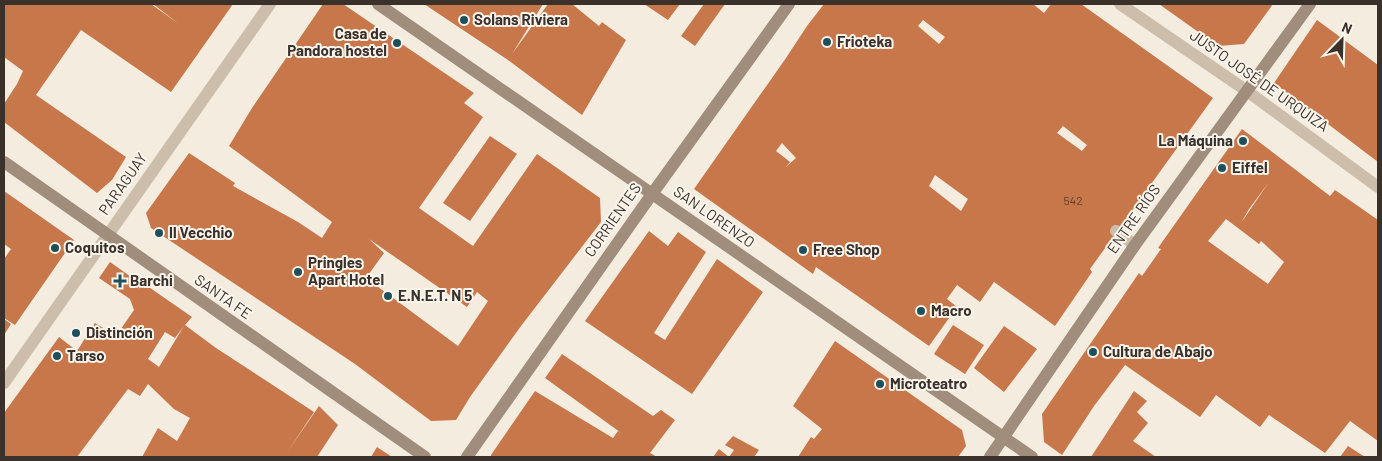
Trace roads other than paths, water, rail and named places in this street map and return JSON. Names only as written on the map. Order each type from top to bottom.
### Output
[{"type":"main road","name":"SAN LORENZO","points":[[378,4],[1032,457]]},
{"type":"main road","name":"CORRIENTES","points":[[467,457],[652,194],[789,4]]},
{"type":"main road","name":"ENTRE RÍOS","points":[[990,457],[1135,245],[1310,4]]},
{"type":"main road","name":"SANTA FE","points":[[4,162],[425,457]]},
{"type":"street","name":"PARAGUAY","points":[[4,383],[270,4]]},
{"type":"street","name":"JUSTO JOSÉ DE URQUIZA","points":[[1120,4],[1247,91],[1378,187]]},
{"type":"street","points":[[1116,232],[1135,245]]},
{"type":"place","name":"Solans Riviera","points":[[464,20]]},
{"type":"place","name":"Frioteka","points":[[827,42]]},
{"type":"place","name":"Casa de Pandora hostel","points":[[397,43]]},
{"type":"place","name":"La Máquina","points":[[1243,141]]},
{"type":"place","name":"Eiffel","points":[[1222,168]]},
{"type":"place","name":"Il Vecchio","points":[[159,233]]},
{"type":"place","name":"Coquitos","points":[[55,248]]},
{"type":"place","name":"Free Shop","points":[[803,250]]},
{"type":"place","name":"Pringles Apart Hotel","points":[[298,272]]},
{"type":"place","name":"Barchi","points":[[120,281]]},
{"type":"place","name":"E.N.E.T. N 5","points":[[388,296]]},
{"type":"place","name":"Macro","points":[[921,311]]},
{"type":"place","name":"Distinción","points":[[76,333]]},
{"type":"place","name":"Cultura de Abajo","points":[[1093,352]]},
{"type":"place","name":"Tarso","points":[[57,356]]},
{"type":"place","name":"Microteatro","points":[[880,384]]}]
